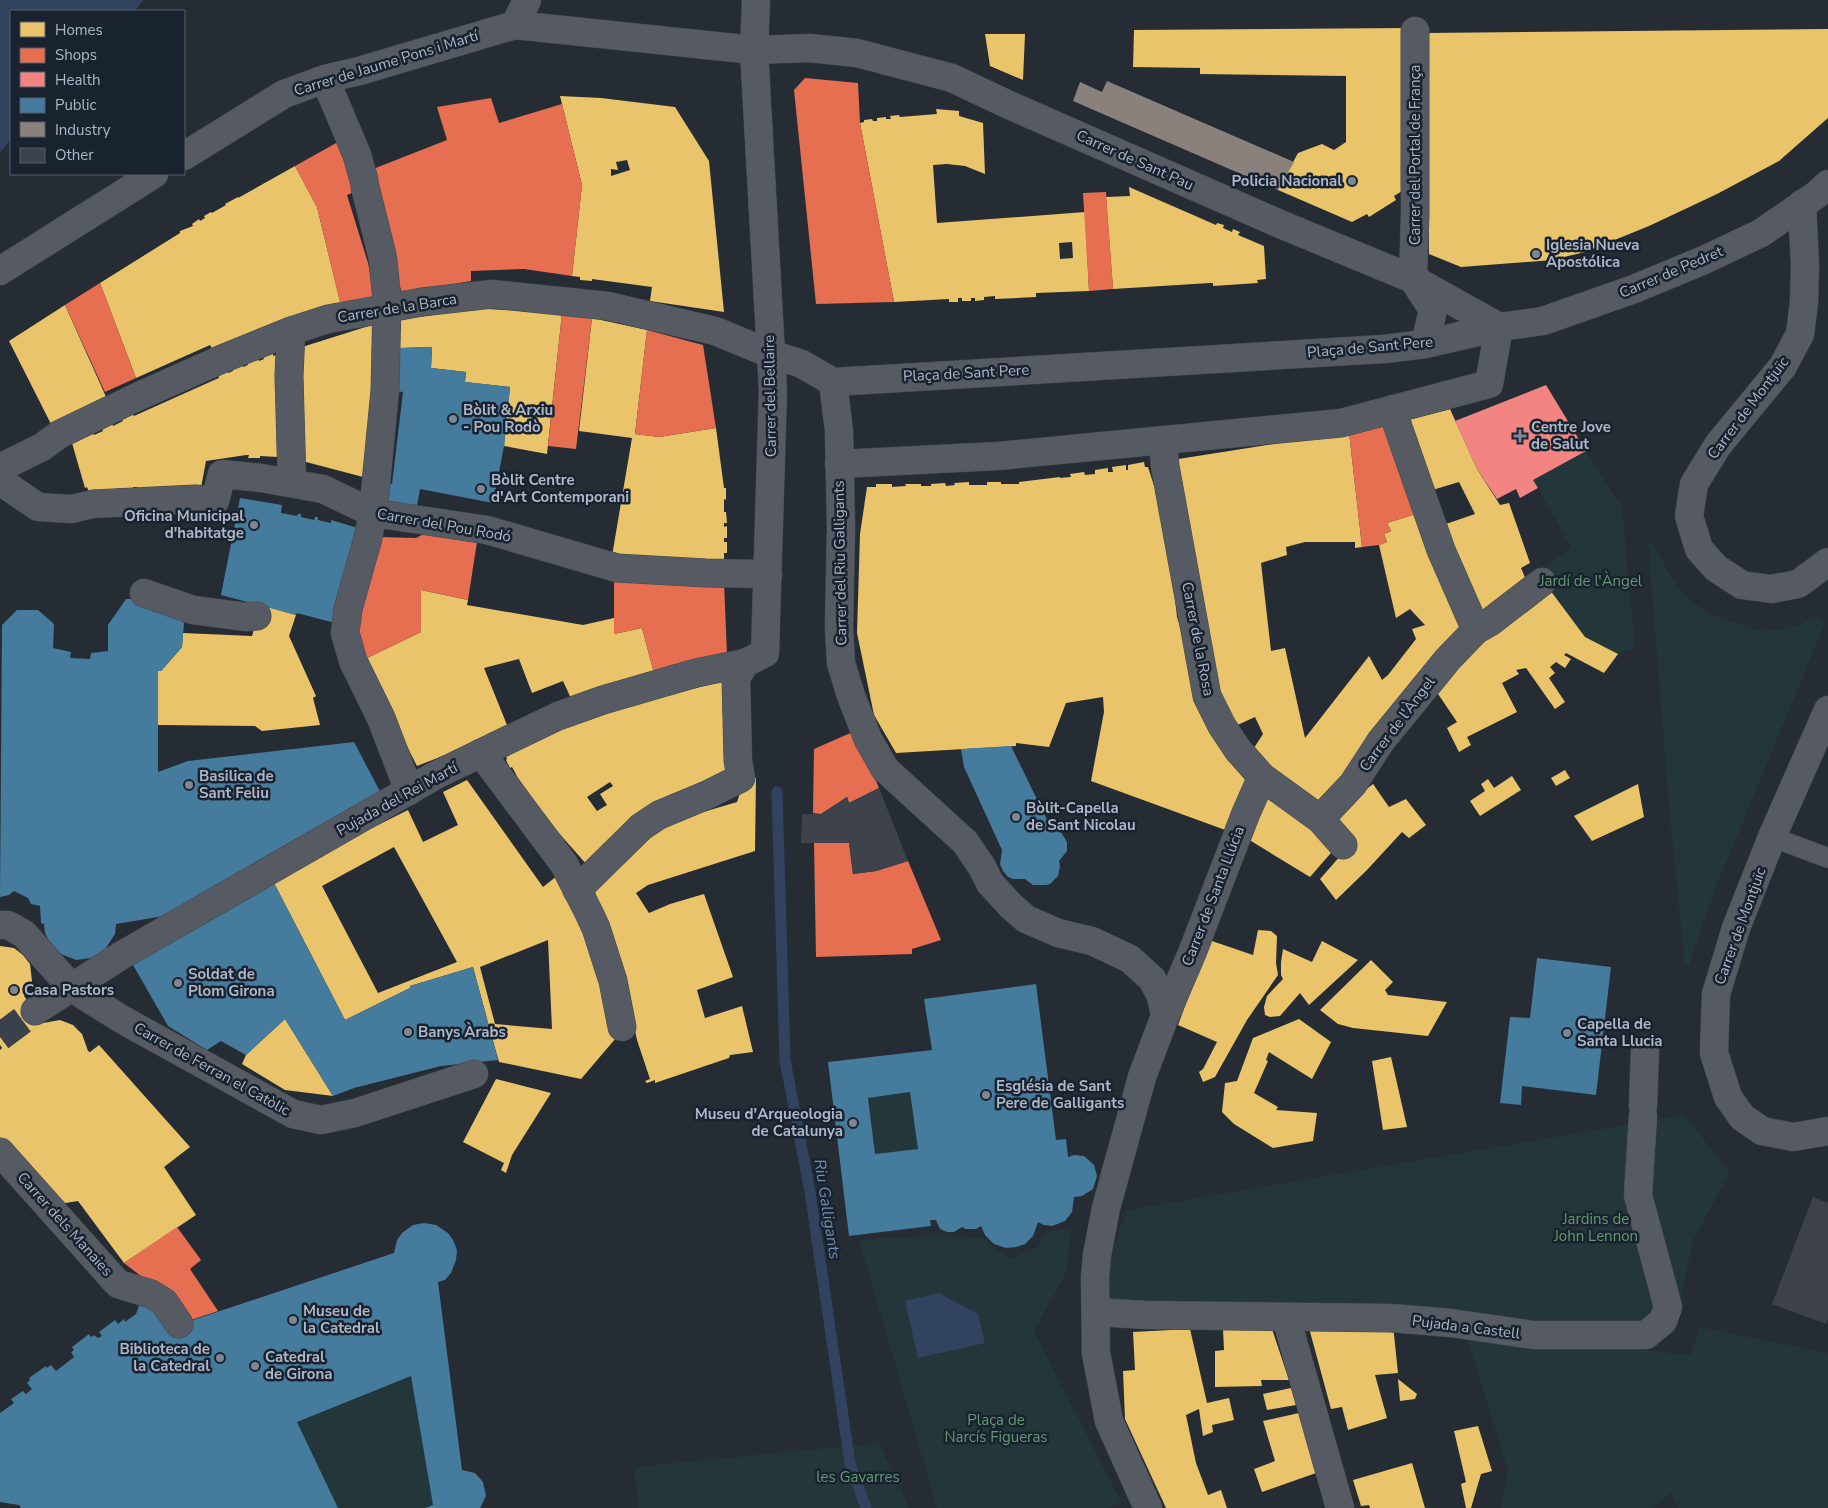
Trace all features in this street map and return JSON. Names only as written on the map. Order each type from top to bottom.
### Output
[{"type":"street","points":[[515,25],[527,0]]},
{"type":"street","name":"Carrer del Bellaire","points":[[745,663],[766,653],[773,390],[754,50],[756,0]]},
{"type":"street","name":"Carrer de Jaume Pons i Martí","points":[[185,155],[284,94],[325,79],[359,71],[515,25],[754,50]]},
{"type":"street","name":"Carrer del Portal de França","points":[[1413,279],[1416,214],[1415,31]]},
{"type":"street","name":"Carrer de Sant Pau","points":[[754,50],[809,48],[856,53],[952,78],[1262,216],[1413,279],[1499,327]]},
{"type":"street","points":[[325,79],[357,155],[383,258],[387,300],[385,391],[373,513],[368,538],[348,608],[345,633],[353,661],[381,718],[409,791]]},
{"type":"street","points":[[0,271],[152,175]]},
{"type":"street","name":"Carrer de Pedret","points":[[1499,327],[1543,322],[1634,290],[1704,260],[1761,233],[1816,195],[1828,184]]},
{"type":"street","name":"Carrer de Montjuïc","points":[[1802,204],[1806,265],[1800,334],[1783,366],[1718,445],[1694,484],[1689,516],[1699,549],[1716,568],[1742,585],[1771,589],[1798,584],[1828,562]]},
{"type":"street","points":[[1413,279],[1433,310],[1425,344]]},
{"type":"street","name":"Carrer de la Barca","points":[[0,468],[42,446],[60,434],[139,396],[291,330],[328,319],[386,308],[492,294],[599,305],[714,331],[771,354]]},
{"type":"street","points":[[838,464],[998,456],[1341,423],[1489,384],[1499,327]]},
{"type":"street","name":"Plaça de Sant Pere","points":[[833,382],[1384,349],[1425,344],[1499,327]]},
{"type":"street","points":[[291,330],[289,376],[292,483]]},
{"type":"street","points":[[771,354],[802,364],[833,382]]},
{"type":"street","name":"Carrer del Riu Galligants","points":[[833,382],[839,431],[839,626],[841,663],[851,696],[868,739],[885,769],[965,842],[990,883],[1011,906],[1026,919],[1050,930],[1092,941],[1130,959],[1152,979],[1161,996],[1165,1016]]},
{"type":"street","points":[[1394,409],[1398,427],[1442,550],[1476,630]]},
{"type":"street","name":"Carrer de la Rosa","points":[[1163,440],[1165,466],[1207,696],[1222,726],[1238,750],[1262,777],[1320,819],[1342,845]]},
{"type":"street","name":"Carrer del Pou Rodó","points":[[0,480],[38,507],[72,509],[93,504],[196,499],[215,501],[222,474],[324,489],[373,513],[486,530],[617,568],[768,574]]},
{"type":"street","name":"Carrer de l'Àngel","points":[[1320,819],[1353,784],[1381,741],[1448,659],[1476,630],[1490,622],[1542,582]]},
{"type":"street","points":[[144,593],[193,610],[246,617],[258,616]]},
{"type":"street","points":[[577,890],[641,827],[659,815],[707,795],[741,778],[738,760],[736,678],[745,663]]},
{"type":"street","name":"Pujada del Rei Martí","points":[[35,1012],[122,955],[409,791],[481,753],[558,716],[603,700],[696,673],[745,663]]},
{"type":"street","name":"Carrer de Montjuïc","points":[[1828,710],[1772,837],[1736,928],[1716,994],[1714,1053],[1728,1097],[1742,1117],[1748,1122],[1762,1130],[1793,1137],[1828,1131]]},
{"type":"street","points":[[481,753],[564,864],[596,928],[613,980],[622,1027]]},
{"type":"street","name":"Carrer de Santa Llúcia","points":[[1148,1508],[1110,1421],[1096,1353],[1095,1277],[1102,1226],[1142,1077],[1262,777]]},
{"type":"street","name":"Carrer de Ferran el Catòlic","points":[[0,925],[8,924],[24,934],[72,988],[122,1020],[292,1114],[321,1120],[355,1113],[474,1074]]},
{"type":"street","name":"Pujada a Castell","points":[[1096,1312],[1146,1315],[1391,1318],[1451,1323],[1533,1335],[1646,1335],[1664,1321],[1668,1307],[1638,1195],[1643,1111],[1644,1050]]},
{"type":"street","name":"Carrer dels Manaies","points":[[0,1152],[118,1284],[152,1294],[164,1302],[178,1324]]},
{"type":"street","points":[[1286,1317],[1340,1508]]},
{"type":"lane","points":[[1772,837],[1828,858]]},
{"type":"green space","name":"Jardí de l'Àngel","points":[[1586,451],[1622,508],[1635,648],[1618,654],[1585,637],[1550,590],[1527,582],[1571,547],[1533,480]]},
{"type":"green space","points":[[1648,543],[1653,543],[1669,573],[1687,596],[1709,613],[1724,620],[1766,631],[1788,628],[1820,616],[1825,623],[1714,892],[1689,965],[1685,967],[1670,817]]},
{"type":"green space","points":[[910,1092],[918,1149],[875,1154],[868,1098]]},
{"type":"green space","name":"Jardins de John Lennon","points":[[1684,1115],[1730,1172],[1694,1238],[1674,1326],[1533,1324],[1105,1302],[1112,1250],[1127,1210]]},
{"type":"green space","name":"Plaça de Narcís Figueras","points":[[1071,1228],[1067,1271],[1034,1331],[1121,1502],[1108,1508],[937,1508],[859,1240],[939,1235],[982,1238],[1010,1259],[1038,1247],[1044,1233]]},
{"type":"green space","points":[[1700,1327],[1828,1353],[1828,1508],[1678,1508],[1671,1493],[1654,1508],[1501,1508],[1508,1470],[1465,1331],[1690,1355]]},
{"type":"green space","points":[[411,1376],[433,1505],[423,1508],[338,1508],[297,1422]]},
{"type":"green space","name":"les Gavarres","points":[[879,1443],[909,1508],[639,1508],[634,1467]]},
{"type":"water","points":[[0,0],[144,0],[135,10],[10,10],[10,141],[0,152]]},
{"type":"water","points":[[939,1293],[978,1314],[985,1343],[918,1358],[905,1301]]},
{"type":"building: Homes","points":[[1407,28],[1407,188],[1394,196],[1396,200],[1369,217],[1367,214],[1352,222],[1278,190],[1298,153],[1322,144],[1334,150],[1346,142],[1346,76],[1200,74],[1200,68],[1133,67],[1134,30]]},
{"type":"building: Homes","points":[[1828,29],[1828,118],[1779,161],[1717,194],[1649,226],[1585,252],[1553,260],[1461,267],[1429,254],[1427,33]]},
{"type":"building: Homes","points":[[985,34],[1025,34],[1023,80],[990,66]]},
{"type":"building: Homes","points":[[560,96],[601,98],[675,107],[709,161],[724,312],[650,301],[652,287],[592,279],[592,281],[580,280],[580,277],[572,276],[582,185]],"holes":[[[627,160],[630,170],[611,176],[611,169],[618,170],[616,162]]]},
{"type":"building: Homes","points":[[936,109],[959,111],[959,116],[983,123],[985,174],[965,166],[933,165],[937,223],[1085,212],[1089,291],[1036,293],[1036,297],[995,299],[995,296],[984,297],[984,300],[975,301],[975,298],[971,298],[971,301],[962,301],[962,298],[958,298],[958,302],[949,302],[949,299],[894,302],[860,123],[864,122],[864,120],[872,119],[877,121],[877,118],[886,117],[886,119],[891,119],[890,116],[937,114]],"holes":[[[1072,242],[1073,258],[1060,259],[1059,243]]]},
{"type":"building: Homes","points":[[295,166],[317,207],[341,306],[213,350],[210,345],[136,378],[100,283],[180,233],[180,231],[193,226],[192,224],[199,219],[200,221],[205,218],[204,216]]},
{"type":"building: Homes","points":[[1129,187],[1216,225],[1217,223],[1224,225],[1223,228],[1232,232],[1233,229],[1240,232],[1238,235],[1264,246],[1266,279],[1257,280],[1258,283],[1213,286],[1213,283],[1210,283],[1113,289],[1106,197],[1130,196]]},
{"type":"building: Homes","points":[[65,305],[107,399],[52,426],[9,341]]},
{"type":"building: Homes","points":[[488,305],[488,309],[562,313],[547,454],[504,446],[510,387],[465,382],[466,372],[431,368],[432,347],[399,348],[401,320],[421,314],[420,317]]},
{"type":"building: Homes","points":[[592,318],[647,330],[635,434],[659,437],[716,428],[724,488],[726,488],[724,512],[726,512],[727,523],[724,523],[724,527],[727,526],[727,538],[724,538],[724,542],[727,542],[727,553],[724,553],[724,567],[612,556],[632,438],[579,431]]},
{"type":"building: Homes","points":[[375,324],[367,478],[306,462],[298,457],[299,348]]},
{"type":"building: Homes","points":[[273,353],[273,356],[278,354],[278,457],[260,456],[260,458],[248,458],[249,455],[246,455],[206,461],[200,493],[138,489],[138,487],[133,487],[133,490],[121,491],[121,488],[90,495],[87,487],[85,488],[72,443],[92,432],[94,435],[103,431],[102,428],[112,423],[113,426],[123,421],[121,418],[132,413],[134,416],[219,378],[218,375],[233,371],[232,369],[242,365],[243,367],[248,365],[247,363],[258,358],[259,361],[264,359],[263,357]]},
{"type":"building: Homes","points":[[1450,409],[1477,469],[1500,505],[1509,503],[1530,563],[1521,568],[1527,582],[1479,618],[1443,525],[1475,514],[1459,482],[1429,491],[1404,421]]},
{"type":"building: Homes","points":[[1349,432],[1362,547],[1355,548],[1355,542],[1305,542],[1286,547],[1287,555],[1261,563],[1271,651],[1285,648],[1305,738],[1369,656],[1382,680],[1416,639],[1412,629],[1425,625],[1410,609],[1396,618],[1379,545],[1387,542],[1384,534],[1391,531],[1387,523],[1419,513],[1465,623],[1322,808],[1291,787],[1252,751],[1263,734],[1255,717],[1231,728],[1214,693],[1172,460]]},
{"type":"building: Homes","points":[[1144,462],[1145,467],[1148,467],[1168,529],[1177,617],[1193,669],[1249,779],[1228,831],[1091,781],[1104,712],[1103,697],[1066,703],[1049,747],[1016,743],[1016,746],[896,753],[874,715],[857,633],[860,534],[867,487],[876,487],[876,484],[892,484],[892,487],[906,486],[905,484],[931,486],[931,484],[945,483],[946,486],[955,485],[954,483],[969,482],[969,485],[987,485],[987,482],[1019,484],[1019,482],[1071,477],[1070,474],[1084,472],[1085,475],[1095,474],[1095,470],[1108,468],[1108,472],[1113,472],[1112,467],[1126,465],[1126,470],[1128,470],[1128,465]]},
{"type":"building: Homes","points":[[421,590],[468,600],[467,605],[583,625],[614,618],[614,634],[642,628],[655,677],[574,705],[563,681],[532,693],[519,659],[484,668],[509,730],[417,766],[363,660],[421,632]]},
{"type":"building: Homes","points":[[1550,590],[1585,637],[1618,654],[1604,673],[1566,653],[1564,655],[1571,659],[1565,668],[1556,662],[1550,667],[1555,673],[1549,678],[1565,702],[1555,709],[1526,668],[1516,670],[1519,674],[1502,683],[1517,712],[1467,737],[1471,745],[1459,752],[1447,728],[1457,722],[1434,688],[1456,662]]},
{"type":"building: Homes","points":[[261,605],[296,615],[289,636],[316,696],[313,698],[320,725],[262,731],[255,726],[158,725],[158,671],[161,671],[182,647],[183,633],[252,636]]},
{"type":"building: Homes","points":[[727,680],[729,771],[588,866],[549,822],[512,767],[510,768],[505,754],[580,718]],"holes":[[[610,782],[613,786],[600,794],[607,805],[597,811],[587,797]]]},
{"type":"building: Homes","points":[[1565,770],[1570,778],[1556,786],[1551,778]]},
{"type":"building: Homes","points":[[1512,776],[1521,790],[1480,816],[1470,801],[1485,791],[1481,784],[1488,779],[1494,788]]},
{"type":"building: Homes","points":[[756,777],[755,851],[648,885],[636,893],[649,913],[670,904],[704,894],[733,977],[697,990],[705,1018],[742,1006],[753,1052],[730,1055],[729,1058],[655,1083],[655,1080],[647,1083],[645,1081],[650,1079],[595,892],[663,824],[737,802],[742,787]]},
{"type":"building: Homes","points":[[467,780],[543,887],[562,872],[588,925],[616,1038],[581,1079],[499,1062],[491,1034],[437,1051],[435,1046],[490,1030],[473,967],[410,986],[410,988],[345,1020],[274,883],[346,841],[408,810],[423,842],[458,825],[443,792]],"holes":[[[394,847],[457,962],[378,993],[322,886]],[[548,940],[552,1029],[495,1024],[480,967]]]},
{"type":"building: Homes","points":[[1373,784],[1389,807],[1406,799],[1426,825],[1409,838],[1402,832],[1336,900],[1320,879],[1349,846],[1330,817]]},
{"type":"building: Homes","points":[[1638,784],[1644,817],[1592,841],[1574,816]]},
{"type":"building: Homes","points":[[1265,790],[1337,846],[1310,877],[1246,838]]},
{"type":"building: Homes","points":[[1258,930],[1271,931],[1277,936],[1276,963],[1278,975],[1247,1020],[1215,1077],[1203,1082],[1199,1072],[1203,1069],[1217,1042],[1178,1025],[1209,940],[1253,955]]},
{"type":"building: Homes","points":[[1322,941],[1358,960],[1309,1005],[1300,993],[1280,1016],[1270,1017],[1265,1015],[1264,1007],[1267,996],[1283,979],[1281,975],[1281,962],[1283,949],[1312,962]]},
{"type":"building: Homes","points":[[0,946],[14,948],[30,964],[32,981],[24,996],[43,1023],[60,1020],[73,1025],[82,1034],[90,1052],[99,1045],[190,1147],[164,1167],[196,1215],[124,1263],[78,1201],[59,1204],[0,1141],[0,1050],[2,1048],[0,1045]]},
{"type":"building: Homes","points":[[1371,960],[1393,982],[1385,990],[1388,995],[1447,1002],[1428,1036],[1353,1028],[1338,1024],[1320,1010]]},
{"type":"building: Homes","points":[[454,992],[460,995],[463,1001],[460,1007],[454,1010],[448,1007],[445,1001],[448,995]]},
{"type":"building: Homes","points":[[285,1019],[333,1096],[285,1090],[242,1064],[246,1055]]},
{"type":"building: Homes","points":[[1299,1019],[1331,1042],[1312,1079],[1269,1052],[1266,1060],[1268,1061],[1254,1093],[1278,1107],[1276,1110],[1317,1113],[1313,1141],[1273,1148],[1234,1124],[1222,1112],[1225,1083],[1237,1081],[1253,1038]]},
{"type":"building: Homes","points":[[1391,1057],[1407,1127],[1383,1130],[1372,1061]]},
{"type":"building: Homes","points":[[496,1079],[551,1093],[512,1155],[506,1173],[501,1170],[504,1163],[463,1142]]},
{"type":"building: Homes","points":[[1393,1325],[1398,1373],[1375,1375],[1387,1418],[1348,1430],[1342,1407],[1331,1409],[1309,1328]]},
{"type":"building: Homes","points":[[1190,1329],[1207,1403],[1229,1398],[1234,1420],[1212,1425],[1213,1432],[1203,1436],[1199,1409],[1186,1415],[1196,1463],[1208,1495],[1221,1490],[1227,1508],[1166,1508],[1125,1419],[1123,1371],[1135,1370],[1133,1332]]},
{"type":"building: Homes","points":[[1223,1329],[1272,1329],[1289,1380],[1261,1380],[1262,1386],[1215,1387],[1215,1351],[1224,1350]]},
{"type":"building: Homes","points":[[1398,1379],[1417,1394],[1415,1399],[1400,1401]]},
{"type":"building: Homes","points":[[1291,1388],[1296,1405],[1267,1410],[1263,1394]]},
{"type":"building: Homes","points":[[1299,1413],[1316,1473],[1262,1492],[1254,1469],[1275,1461],[1263,1421]]},
{"type":"building: Homes","points":[[1478,1426],[1492,1471],[1481,1474],[1471,1508],[1466,1508],[1461,1484],[1466,1482],[1454,1431]]},
{"type":"building: Homes","points":[[1412,1463],[1425,1508],[1370,1508],[1369,1505],[1361,1506],[1353,1480]]},
{"type":"building: Shops","points":[[805,78],[858,83],[860,123],[894,302],[816,304],[794,90]]},
{"type":"building: Shops","points":[[491,98],[499,123],[562,104],[582,185],[572,276],[524,269],[471,271],[471,281],[402,293],[390,257],[374,183],[347,195],[368,263],[375,297],[341,306],[317,207],[295,166],[338,142],[352,185],[373,169],[447,140],[437,107]]},
{"type":"building: Shops","points":[[1106,192],[1113,289],[1089,291],[1083,193]]},
{"type":"building: Shops","points":[[100,283],[136,378],[105,392],[65,305]]},
{"type":"building: Shops","points":[[562,313],[592,318],[576,449],[548,446]]},
{"type":"building: Shops","points":[[647,330],[703,345],[716,428],[659,437],[635,434]]},
{"type":"building: Shops","points":[[1389,425],[1419,513],[1387,523],[1391,531],[1384,534],[1387,542],[1362,547],[1349,432]]},
{"type":"building: Shops","points":[[426,533],[477,542],[468,600],[421,590],[421,632],[363,660],[355,633],[378,537],[416,538]]},
{"type":"building: Shops","points":[[614,577],[724,582],[727,655],[655,677],[642,628],[614,634]]},
{"type":"building: Shops","points":[[855,731],[879,788],[849,803],[847,797],[821,814],[813,813],[814,749]]},
{"type":"building: Shops","points":[[814,843],[849,843],[853,874],[876,871],[908,861],[941,940],[912,949],[912,954],[816,957]]},
{"type":"building: Shops","points":[[177,1227],[201,1260],[190,1269],[218,1311],[188,1321],[146,1280],[124,1263]]},
{"type":"building: Health","name":"Centre Jove de Salut","points":[[1546,385],[1586,451],[1533,480],[1538,488],[1520,498],[1516,489],[1497,499],[1477,469],[1455,421]]},
{"type":"building: Public","name":"Bòlit & Arxiu - Pou Rodò","points":[[432,347],[431,368],[466,372],[465,382],[510,387],[504,446],[493,503],[420,489],[416,511],[382,506],[384,483],[392,484],[403,392],[395,391],[399,348]]},
{"type":"building: Public","points":[[240,498],[282,505],[281,513],[297,516],[301,514],[301,517],[314,520],[315,517],[318,517],[318,520],[331,523],[331,520],[365,530],[335,623],[297,613],[296,615],[221,595]]},
{"type":"building: Public","name":"Basilica de Sant Feliu","points":[[126,599],[161,599],[184,623],[182,647],[161,671],[158,671],[158,772],[188,761],[354,742],[384,799],[176,914],[116,924],[115,934],[104,951],[91,958],[76,960],[61,954],[51,945],[45,933],[44,924],[41,923],[40,906],[31,904],[28,898],[14,891],[9,895],[0,897],[2,625],[17,610],[38,610],[54,624],[53,648],[71,652],[70,658],[90,659],[91,653],[108,651],[108,625]]},
{"type":"building: Public","name":"Bòlit-Capella de Sant Nicolau","points":[[1011,746],[1051,828],[1061,832],[1067,842],[1067,851],[1059,861],[1058,876],[1050,884],[1033,885],[1025,879],[1008,877],[1003,871],[1000,864],[1002,850],[964,767],[961,749]]},
{"type":"building: Public","points":[[274,883],[345,1020],[410,988],[410,986],[473,967],[498,1060],[441,1066],[354,1088],[333,1096],[285,1019],[246,1055],[221,1041],[207,1050],[168,1026],[129,958]]},
{"type":"building: Public","points":[[1537,958],[1611,967],[1596,1095],[1522,1086],[1521,1105],[1500,1103],[1510,1017],[1530,1018]]},
{"type":"building: Public","name":"Església de Sant Pere de Galligants","points":[[1036,984],[1056,1140],[1066,1139],[1068,1157],[1074,1155],[1084,1156],[1094,1165],[1097,1176],[1093,1189],[1082,1196],[1074,1197],[1072,1212],[1065,1221],[1052,1226],[1038,1222],[1033,1236],[1025,1244],[1006,1248],[994,1244],[985,1235],[981,1226],[976,1229],[962,1227],[954,1232],[947,1232],[940,1229],[936,1220],[930,1220],[931,1226],[849,1236],[828,1062],[932,1050],[924,999]],"holes":[[[910,1092],[918,1149],[875,1154],[868,1098]]]},
{"type":"building: Public","name":"Catedral de Girona","points":[[424,1223],[436,1225],[448,1233],[457,1250],[456,1260],[451,1273],[445,1280],[438,1282],[462,1470],[475,1473],[483,1482],[486,1496],[480,1508],[425,1508],[433,1505],[411,1376],[297,1422],[338,1508],[21,1508],[19,1505],[0,1502],[0,1413],[14,1403],[11,1399],[23,1391],[26,1394],[32,1389],[27,1383],[30,1380],[29,1378],[46,1366],[47,1368],[51,1365],[56,1371],[74,1357],[71,1352],[74,1350],[72,1347],[89,1334],[91,1337],[94,1335],[98,1338],[102,1336],[99,1332],[115,1320],[118,1324],[124,1319],[125,1322],[136,1314],[141,1300],[164,1313],[159,1319],[166,1329],[394,1253],[397,1240],[402,1233],[413,1225]]},
{"type":"building: Industry","points":[[1107,81],[1294,162],[1278,190],[1073,101],[1080,82],[1102,92]]},
{"type":"building: Other","points":[[879,788],[908,861],[876,871],[853,874],[849,843],[801,843],[802,814],[821,814],[847,797],[849,803]]},
{"type":"building: Other","points":[[1813,1197],[1828,1203],[1828,1319],[1826,1324],[1772,1304]]},
{"type":"waterway","name":"Riu Galligants","points":[[777,792],[785,1060],[810,1192],[850,1463],[866,1508]]},
{"type":"tunnel","points":[[0,1037],[35,1011]]},
{"type":"place","name":"Policia Nacional","points":[[1352,181]]},
{"type":"place","name":"Iglesia Nueva Apostólica","points":[[1536,254]]},
{"type":"place","name":"Bòlit & Arxiu - Pou Rodò","points":[[453,419]]},
{"type":"place","name":"Centre Jove de Salut","points":[[1520,436]]},
{"type":"place","name":"Bòlit Centre d'Art Contemporani","points":[[481,489]]},
{"type":"place","name":"Oficina Municipal d'habitatge","points":[[254,525]]},
{"type":"place","name":"Basilica de Sant Feliu","points":[[189,785]]},
{"type":"place","name":"Bòlit-Capella de Sant Nicolau","points":[[1016,817]]},
{"type":"place","name":"Soldat de Plom Girona","points":[[178,983]]},
{"type":"place","name":"Casa Pastors","points":[[14,990]]},
{"type":"place","name":"Banys Àrabs","points":[[408,1032]]},
{"type":"place","name":"Capella de Santa Llucia","points":[[1567,1033]]},
{"type":"place","name":"Església de Sant Pere de Galligants","points":[[986,1095]]},
{"type":"place","name":"Museu d'Arqueologia de Catalunya","points":[[853,1123]]},
{"type":"place","name":"Museu de la Catedral","points":[[293,1320]]},
{"type":"place","name":"Biblioteca de la Catedral","points":[[220,1358]]},
{"type":"place","name":"Catedral de Girona","points":[[255,1366]]}]
